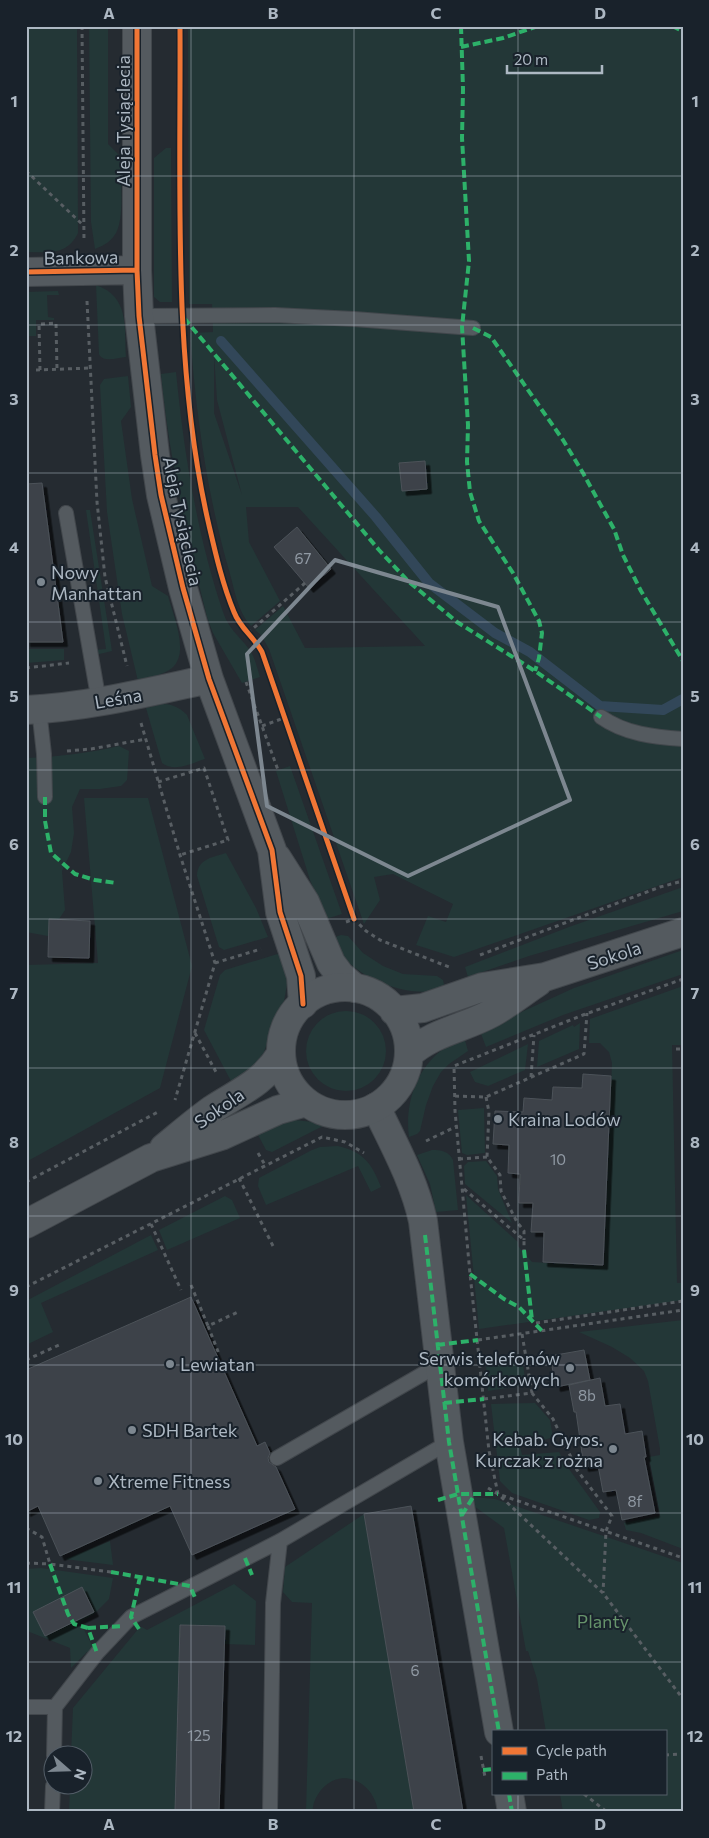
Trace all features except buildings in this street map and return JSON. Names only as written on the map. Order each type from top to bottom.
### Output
[{"type":"street","name":"Aleja Tysiąclecia","points":[[137,26],[137,270],[139,316],[161,495],[183,588],[209,679],[272,850],[305,902],[332,963],[340,975],[355,988]]},
{"type":"street","name":"Bankowa","points":[[26,272],[137,270]]},
{"type":"street","name":"Leśna","points":[[32,710],[99,702],[209,679]]},
{"type":"street","name":"Aleja Tysiąclecia","points":[[272,850],[280,912],[301,976],[303,1004]]},
{"type":"street","name":"Sokola","points":[[394,1011],[423,1008],[483,987],[546,977],[683,932]]},
{"type":"street","name":"Sokola","points":[[409,1054],[428,1039],[492,1013],[546,977]]},
{"type":"street","points":[[355,988],[372,994],[388,1004],[394,1011],[404,1026],[409,1044],[409,1054],[405,1072],[397,1089],[391,1096],[376,1107],[359,1114],[340,1115],[322,1111],[306,1102],[293,1089],[285,1072],[281,1054],[287,1026],[303,1004],[327,990],[355,988]]},
{"type":"street","name":"Sokola","points":[[151,1158],[211,1110],[267,1074],[281,1054]]},
{"type":"street","name":"Sokola","points":[[26,1224],[151,1158],[221,1136],[278,1110],[306,1102]]},
{"type":"street","points":[[376,1107],[411,1180],[423,1221],[449,1442],[490,1741]]},
{"type":"street","points":[[509,1796],[512,1812]]},
{"type":"lane","points":[[139,316],[275,315],[473,328]]},
{"type":"lane","points":[[66,513],[99,702]]},
{"type":"lane","points":[[32,710],[44,754],[45,797]]},
{"type":"lane","points":[[601,717],[613,725],[635,734],[683,740]]},
{"type":"lane","points":[[277,1458],[440,1364]]},
{"type":"lane","points":[[54,1746],[55,1707],[97,1653],[131,1617],[280,1541],[449,1442]]},
{"type":"lane","points":[[270,1812],[273,1603],[280,1541]]},
{"type":"lane","points":[[26,1706],[55,1707]]},
{"type":"lane","points":[[52,1812],[53,1796]]},
{"type":"path","points":[[26,171],[84,226],[82,26]]},
{"type":"path","points":[[87,296],[97,502],[105,577],[128,672]]},
{"type":"path","points":[[57,369],[56,323],[39,324],[38,370],[91,368]]},
{"type":"path","points":[[248,633],[305,583]]},
{"type":"path","points":[[246,682],[278,770]]},
{"type":"path","points":[[262,726],[284,718]]},
{"type":"path","points":[[140,721],[215,963],[174,1103]]},
{"type":"path","points":[[44,754],[91,749],[146,739]]},
{"type":"path","points":[[158,782],[204,768],[228,840],[180,855]]},
{"type":"path","points":[[475,957],[660,887],[683,881]]},
{"type":"path","points":[[354,919],[366,931],[380,940],[449,967],[456,964]]},
{"type":"path","points":[[215,963],[266,947]]},
{"type":"path","points":[[683,980],[587,1013],[454,1066],[459,1159],[464,1189],[490,1451],[498,1494],[603,1594],[683,1699]]},
{"type":"path","points":[[455,1096],[486,1097],[584,1054],[587,1013]]},
{"type":"path","points":[[194,1032],[219,1079]]},
{"type":"path","points":[[531,1077],[534,1034]]},
{"type":"path","points":[[676,1049],[683,1049]]},
{"type":"path","points":[[486,1097],[489,1112],[487,1157],[500,1175],[501,1191],[517,1222],[524,1231],[524,1250]]},
{"type":"path","points":[[26,1182],[165,1108]]},
{"type":"path","points":[[421,1144],[457,1126]]},
{"type":"path","points":[[26,1287],[322,1137],[345,1142],[364,1153],[370,1159]]},
{"type":"path","points":[[459,1159],[487,1157]]},
{"type":"path","points":[[239,1178],[274,1248]]},
{"type":"path","points":[[464,1189],[524,1240]]},
{"type":"path","points":[[150,1224],[181,1290]]},
{"type":"path","points":[[191,1285],[220,1354],[217,1355]]},
{"type":"path","points":[[536,1323],[683,1301]]},
{"type":"path","points":[[478,1340],[683,1310]]},
{"type":"path","points":[[208,1326],[240,1311]]},
{"type":"path","points":[[522,1334],[532,1393],[553,1419],[577,1470],[612,1516],[606,1531],[603,1594]]},
{"type":"path","points":[[26,1360],[59,1345]]},
{"type":"path","points":[[484,1399],[532,1393]]},
{"type":"path","points":[[498,1494],[683,1558]]},
{"type":"path","points":[[26,1528],[42,1537],[50,1564]]},
{"type":"path","points":[[26,1563],[50,1564],[111,1572]]},
{"type":"path","points":[[485,1778],[490,1741]]},
{"type":"path","points":[[666,1755],[683,1754]]},
{"type":"path","points":[[587,1796],[607,1812]]},
{"type":"highlighted area","points":[[335,560],[498,607],[570,800],[408,876],[267,806],[247,654]]},
{"type":"green space","points":[[26,26],[77,26],[78,233],[68,246],[49,252],[26,252]]},
{"type":"green space","points":[[89,26],[108,26],[108,144],[120,156],[121,186],[121,209],[118,229],[110,241],[95,249],[91,222]]},
{"type":"green space","points":[[188,26],[683,26],[683,877],[454,957],[416,945],[428,916],[446,922],[453,904],[393,874],[374,877],[380,900],[364,924],[269,649],[261,635],[255,630],[283,606],[305,648],[425,646],[298,507],[246,507],[249,542],[280,601],[251,626],[243,615],[235,595],[215,514],[196,394],[190,333],[213,332],[212,304],[189,304]],"holes":[[[214,353],[217,400],[242,495],[214,413]]]},
{"type":"green space","points":[[166,148],[171,148],[172,302],[160,302],[154,297],[154,158]]},
{"type":"green space","points":[[96,285],[107,290],[120,305],[125,324],[126,357],[107,359],[99,354]]},
{"type":"green space","points":[[58,291],[59,295],[47,295],[48,317],[54,318],[54,320],[36,320],[36,336],[26,336],[26,292]]},
{"type":"green space","points":[[176,372],[183,433],[193,493],[214,583],[225,618],[251,652],[260,677],[242,683],[213,633],[207,617],[186,526],[169,436],[161,374]]},
{"type":"green space","points":[[128,376],[131,407],[121,421],[132,499],[152,586],[168,596],[180,644],[180,653],[172,668],[138,681],[122,614],[107,512],[100,385],[104,379]]},
{"type":"green space","points":[[86,510],[90,510],[112,651],[95,655],[94,650],[106,649]]},
{"type":"green space","points":[[26,649],[64,649],[64,660],[26,663]]},
{"type":"green space","points":[[163,704],[176,707],[187,715],[205,759],[178,767],[167,766],[162,763],[146,708]]},
{"type":"green space","points":[[119,746],[129,751],[127,780],[121,786],[80,789],[72,807],[74,833],[71,852],[62,871],[65,910],[48,936],[26,932],[26,758],[50,757]]},
{"type":"green space","points":[[290,766],[342,914],[326,919],[310,880],[276,771]]},
{"type":"green space","points":[[84,798],[148,798],[192,966],[160,1088],[26,1162],[26,965],[98,963]]},
{"type":"green space","points":[[226,853],[256,908],[268,937],[224,950],[219,947],[197,876],[203,862]]},
{"type":"green space","points":[[683,887],[683,911],[529,956],[468,977],[465,967],[569,927]]},
{"type":"green space","points":[[341,935],[348,936],[363,953],[383,966],[403,974],[437,976],[443,980],[445,989],[420,992],[406,990],[393,987],[368,976],[347,961],[332,938]]},
{"type":"green space","points":[[683,950],[683,974],[563,1015],[486,1047],[480,1031],[574,988]]},
{"type":"green space","points":[[284,952],[288,977],[284,1001],[264,1052],[251,1070],[232,1083],[204,1030],[220,975],[225,970]]},
{"type":"green space","points":[[683,986],[683,1045],[672,1045],[677,1283],[683,1283],[683,1300],[479,1329],[466,1195],[518,1242],[518,1246],[532,1262],[604,1266],[612,1063],[609,1052],[600,1043],[589,1043],[590,1019]]},
{"type":"green space","points":[[346,1011],[361,1014],[374,1023],[383,1036],[386,1051],[383,1066],[374,1079],[361,1088],[346,1091],[331,1088],[318,1079],[309,1066],[306,1051],[309,1036],[318,1023],[331,1014]]},
{"type":"green space","points":[[580,1023],[579,1049],[537,1067],[539,1041]]},
{"type":"green space","points":[[464,1037],[468,1051],[441,1072],[426,1105],[420,1131],[409,1137],[408,1114],[410,1103],[422,1072],[440,1051]]},
{"type":"green space","points":[[528,1044],[525,1070],[488,1086],[475,1082],[470,1072]]},
{"type":"green space","points":[[484,1108],[485,1153],[467,1155],[462,1153],[458,1110]]},
{"type":"green space","points":[[294,1120],[313,1122],[323,1126],[272,1152],[266,1150],[256,1131]]},
{"type":"green space","points":[[338,1146],[354,1152],[366,1160],[381,1187],[371,1192],[358,1166],[266,1205],[258,1186],[259,1178],[312,1150],[320,1147]]},
{"type":"green space","points":[[432,1150],[444,1152],[453,1160],[458,1210],[436,1212],[430,1184],[417,1155]]},
{"type":"green space","points":[[486,1161],[497,1176],[498,1189],[512,1223],[465,1184],[464,1166],[468,1162]]},
{"type":"green space","points":[[225,1196],[232,1200],[240,1218],[167,1250],[159,1230]]},
{"type":"green space","points":[[151,1235],[158,1250],[41,1303],[53,1332],[26,1345],[26,1301]]},
{"type":"green space","points":[[683,1320],[683,1549],[641,1533],[626,1530],[624,1523],[660,1516],[649,1457],[660,1455],[660,1449],[648,1381],[644,1371],[630,1358],[612,1347],[579,1332]]},
{"type":"green space","points":[[516,1360],[523,1364],[526,1385],[488,1391],[486,1364]]},
{"type":"green space","points":[[535,1403],[550,1420],[553,1437],[544,1440],[519,1442],[522,1455],[559,1452],[600,1512],[599,1518],[589,1520],[512,1493],[500,1481],[491,1404]]},
{"type":"green space","name":"Planty","points":[[473,1497],[495,1499],[683,1563],[683,1812],[563,1812],[560,1796],[666,1796],[666,1730],[546,1730],[537,1679],[528,1651],[526,1651],[504,1528],[474,1506]]},
{"type":"green space","points":[[364,1514],[414,1812],[378,1812],[376,1802],[371,1793],[356,1781],[347,1778],[329,1783],[316,1798],[313,1812],[306,1812],[312,1603],[292,1602],[283,1592],[285,1567]]},
{"type":"green space","points":[[110,1541],[113,1565],[65,1559]]},
{"type":"green space","points":[[41,1568],[113,1578],[109,1599],[94,1614],[80,1622],[94,1649],[90,1654],[87,1652],[71,1668],[70,1648],[27,1631],[26,1569]]},
{"type":"green space","points":[[234,1584],[256,1601],[255,1645],[224,1644],[225,1626],[180,1625],[175,1812],[69,1812],[70,1796],[92,1796],[92,1746],[71,1746],[73,1708],[139,1628],[142,1627],[147,1630]]},
{"type":"waterway","points":[[221,341],[376,517],[429,583],[495,633],[530,652],[600,706],[663,710],[683,699]]},
{"type":"marked path","points":[[461,26],[462,138],[469,261],[462,327],[468,425],[467,462],[470,492],[479,521],[513,573],[539,621],[542,633],[539,658],[535,671]]},
{"type":"marked path","points":[[461,47],[503,38],[538,26]]},
{"type":"marked path","points":[[672,26],[683,31]]},
{"type":"marked path","points":[[184,318],[379,550],[408,581],[457,622],[535,671],[601,717]]},
{"type":"marked path","points":[[473,328],[491,337],[563,440],[614,529],[623,555],[641,591],[683,661]]},
{"type":"marked path","points":[[45,797],[45,821],[51,853],[75,874],[95,880],[116,883]]},
{"type":"marked path","points":[[425,1235],[449,1442],[499,1730]]},
{"type":"marked path","points":[[524,1250],[532,1320]]},
{"type":"marked path","points":[[470,1274],[504,1299],[519,1307],[542,1331]]},
{"type":"marked path","points":[[437,1345],[478,1340]]},
{"type":"marked path","points":[[444,1403],[484,1399]]},
{"type":"marked path","points":[[438,1500],[458,1494],[498,1494]]},
{"type":"marked path","points":[[462,1515],[475,1494]]},
{"type":"marked path","points":[[245,1558],[252,1575]]},
{"type":"marked path","points":[[50,1564],[68,1614],[74,1624],[88,1628],[97,1653]]},
{"type":"marked path","points":[[111,1572],[190,1586],[196,1600]]},
{"type":"marked path","points":[[139,1629],[131,1617],[140,1577]]},
{"type":"marked path","points":[[88,1628],[123,1626]]},
{"type":"marked path","points":[[483,1770],[492,1769]]},
{"type":"marked path","points":[[509,1796],[512,1812]]},
{"type":"cycle path","points":[[137,26],[137,270],[139,316],[161,495],[183,588],[209,679],[272,850],[280,912],[301,976],[303,1004]]},
{"type":"cycle path","points":[[180,26],[180,212],[184,337],[189,400],[197,461],[208,521],[219,567],[230,601],[240,623],[262,652],[354,919]]},
{"type":"cycle path","points":[[26,272],[137,270]]},
{"type":"place","name":"Nowy Manhattan","points":[[41,582]]},
{"type":"place","name":"Kraina Lodów","points":[[498,1119]]},
{"type":"place","name":"Lewiatan","points":[[170,1364]]},
{"type":"place","name":"Serwis telefonów komórkowych","points":[[570,1368]]},
{"type":"place","name":"SDH Bartek","points":[[132,1430]]},
{"type":"place","name":"Kebab. Gyros. Kurczak z rożna","points":[[613,1449]]},
{"type":"place","name":"Xtreme Fitness","points":[[98,1481]]}]
